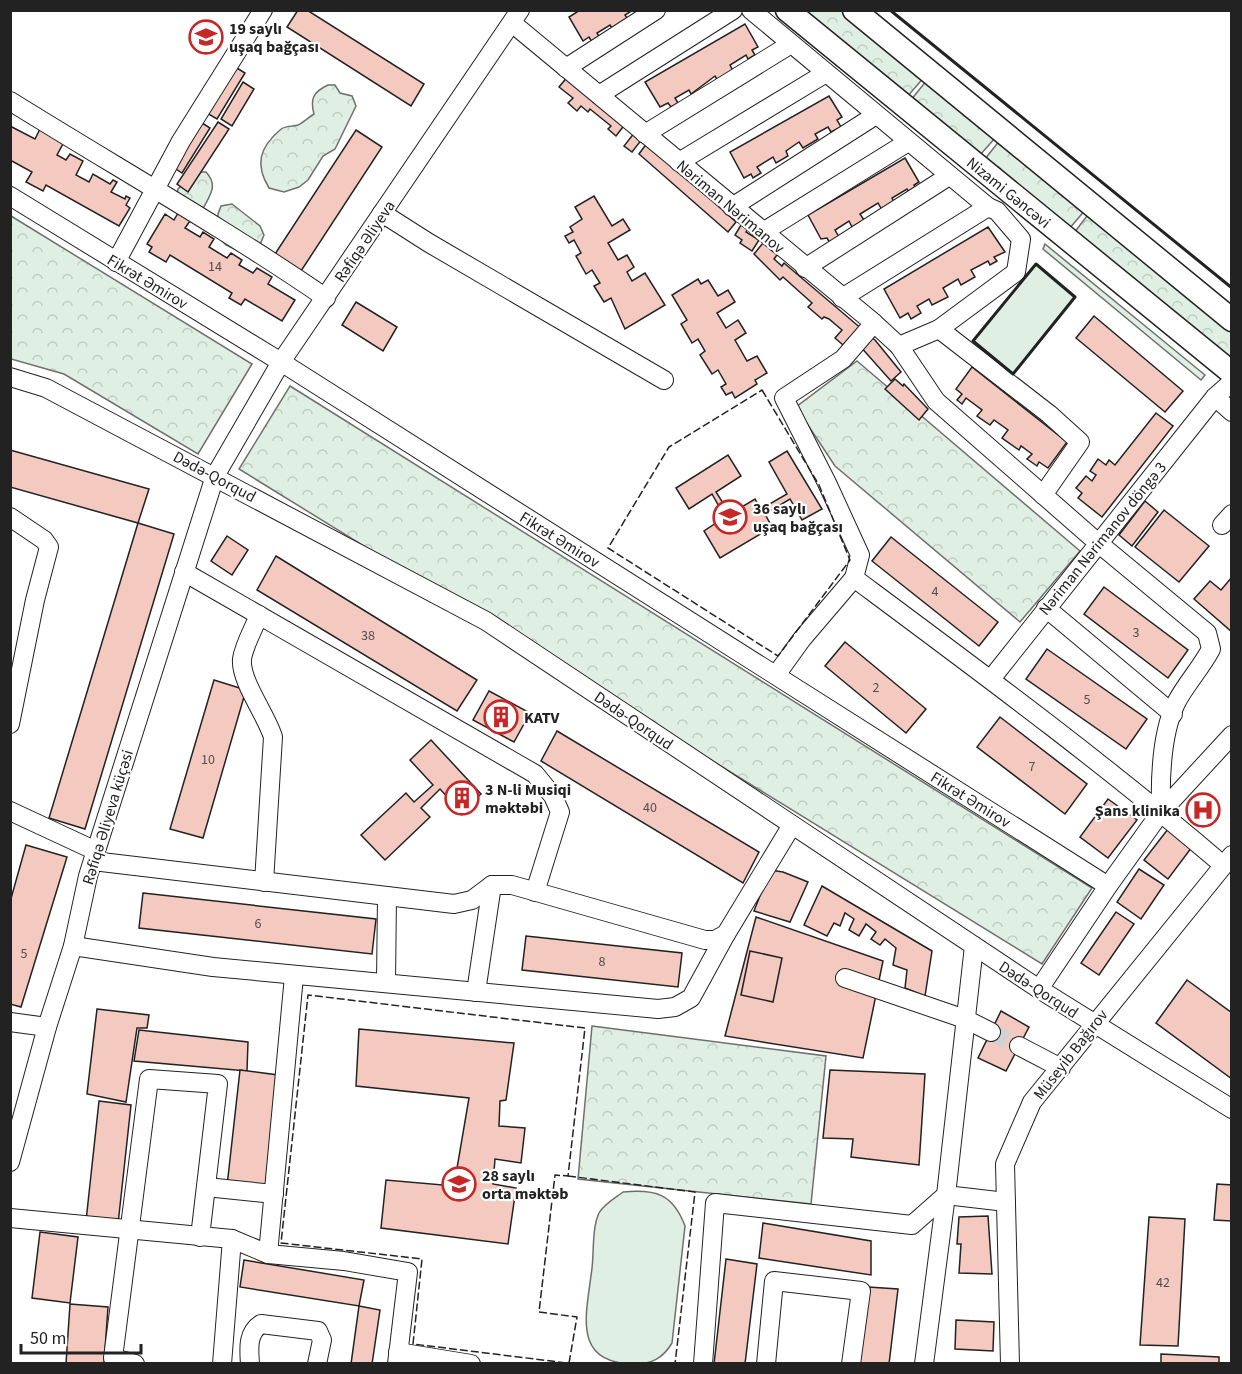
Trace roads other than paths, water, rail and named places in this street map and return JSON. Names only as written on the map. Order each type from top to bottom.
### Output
[{"type":"main road","name":"Nizami Gəncəvi","points":[[787,10],[1232,373]]},
{"type":"main road","points":[[854,10],[1232,320]]},
{"type":"street","points":[[116,262],[181,141],[263,10]]},
{"type":"street","points":[[566,68],[656,10]]},
{"type":"street","points":[[598,95],[733,10]]},
{"type":"street","points":[[751,10],[949,176],[988,207],[997,211],[1021,239],[1016,272],[939,329],[899,346]]},
{"type":"street","name":"Nəriman Nərimanov","points":[[516,16],[566,68],[874,323],[899,346],[936,401],[1097,542],[1207,633],[1211,649],[1200,671],[1176,704],[1164,747],[1160,782],[1161,813]]},
{"type":"street","name":"Rəfiqə Əliyeva","points":[[215,476],[281,362],[516,16]]},
{"type":"street","points":[[645,134],[790,44]]},
{"type":"street","points":[[679,162],[826,73]]},
{"type":"street","points":[[10,101],[155,191],[237,237],[326,298]]},
{"type":"street","points":[[732,207],[876,115]]},
{"type":"street","points":[[763,232],[908,142]]},
{"type":"street","points":[[805,268],[949,176]]},
{"type":"street","name":"Fikrət Əmirov","points":[[10,196],[281,362],[1108,886]]},
{"type":"street","points":[[842,298],[988,207]]},
{"type":"street","points":[[382,213],[429,243],[664,380]]},
{"type":"street","points":[[776,675],[802,639],[854,578],[860,555],[784,398],[843,359],[874,323]]},
{"type":"street","points":[[939,329],[1049,414],[1080,442],[1043,495]]},
{"type":"street","name":"Dədə-Qorqud","points":[[10,377],[46,388],[486,621],[1039,989],[1232,1109]]},
{"type":"street","name":"Nəriman Nərimanov döngə 3","points":[[991,679],[1097,542],[1215,397],[1232,382]]},
{"type":"street","points":[[1215,397],[1232,412]]},
{"type":"street","name":"Rəfiqə Əliyeva küçəsi","points":[[10,1162],[46,1028],[73,946],[94,856],[215,476]]},
{"type":"street","points":[[10,517],[44,540],[49,547],[35,600],[10,724]]},
{"type":"street","points":[[184,572],[535,774],[553,796],[560,812],[535,892]]},
{"type":"street","points":[[854,578],[991,679],[1161,813],[1227,860]]},
{"type":"street","points":[[1046,608],[1173,714]]},
{"type":"street","points":[[259,615],[242,659],[245,677],[268,720],[273,737],[264,882]]},
{"type":"street","points":[[1039,989],[1108,886],[1161,813],[1232,735]]},
{"type":"street","points":[[10,812],[94,856],[264,882],[454,904],[472,900],[492,885],[512,885],[705,940],[715,940],[726,934]]},
{"type":"street","points":[[73,946],[137,958],[294,976],[658,1009],[675,1007],[691,998],[726,934],[792,825]]},
{"type":"street","name":"Müseyib Bağırov","points":[[1010,1364],[1005,1164],[1032,1102],[1061,1068],[1093,1023],[1227,860]]},
{"type":"street","points":[[476,992],[492,885]]},
{"type":"street","points":[[386,983],[387,896]]},
{"type":"street","points":[[924,1364],[974,946]]},
{"type":"street","points":[[268,1254],[294,976]]},
{"type":"street","points":[[845,978],[965,1018],[991,1032]]},
{"type":"street","points":[[10,1022],[46,1028]]},
{"type":"street","points":[[1019,1047],[1061,1068]]},
{"type":"street","points":[[135,1364],[113,1358],[149,1079],[218,1084],[200,1237]]},
{"type":"street","points":[[206,1187],[274,1194]]},
{"type":"street","points":[[703,1364],[715,1203],[912,1225],[946,1195],[1006,1202]]},
{"type":"street","points":[[10,1218],[232,1239],[268,1254],[344,1261],[408,1272],[397,1358],[471,1364]]},
{"type":"street","points":[[222,1364],[232,1239]]},
{"type":"street","points":[[766,1364],[774,1281],[861,1291],[851,1364]]},
{"type":"street","points":[[250,1364],[249,1343],[255,1327],[261,1324],[318,1332],[322,1340],[317,1364]]},
{"type":"street","points":[[224,1340],[249,1343]]},
{"type":"tunnel","points":[[991,1032],[1019,1046]]},
{"type":"place","name":"19 saylı uşaq bağçası","points":[[206,37]]},
{"type":"place","name":"36 saylı uşaq bağçası","points":[[730,517]]},
{"type":"place","name":"KATV","points":[[501,717]]},
{"type":"place","name":"3 N-li Musiqi məktəbi","points":[[462,798]]},
{"type":"place","name":"Şans klinika","points":[[1203,810]]},
{"type":"place","name":"28 saylı orta məktəb","points":[[459,1184]]}]
